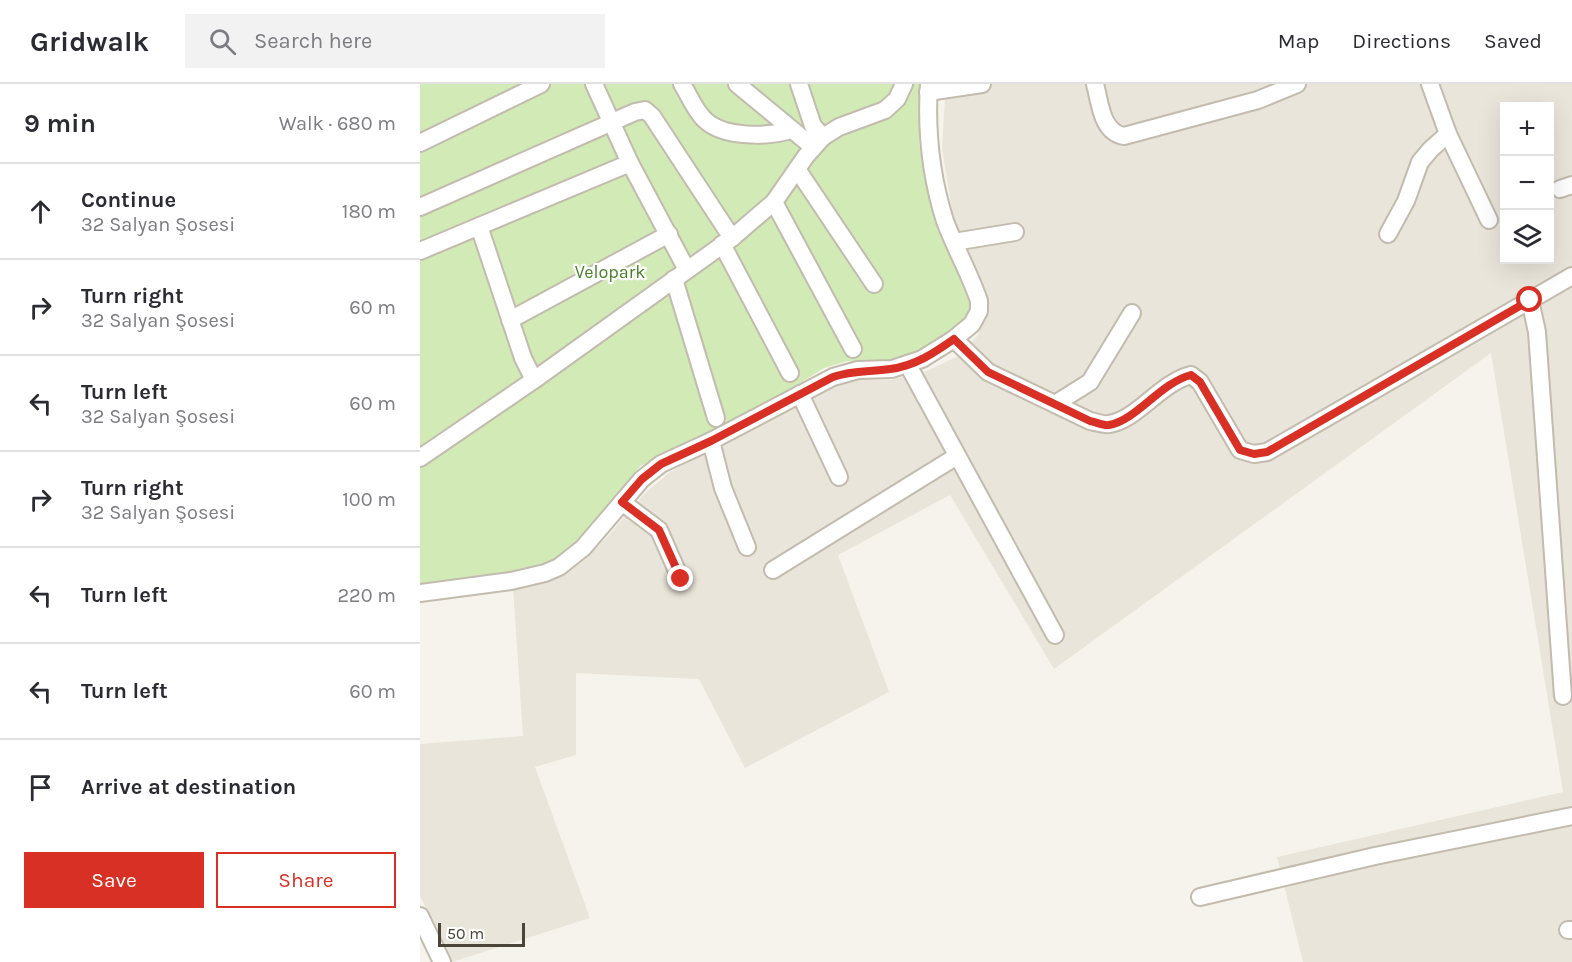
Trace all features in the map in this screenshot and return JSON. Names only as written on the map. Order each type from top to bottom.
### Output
[{"type":"street","points":[[420,143],[539,84]]},
{"type":"street","points":[[594,84],[630,163],[669,234],[716,418]]},
{"type":"street","points":[[682,84],[699,114],[719,128],[759,135],[777,134],[790,130]]},
{"type":"street","points":[[737,84],[790,130],[818,142]]},
{"type":"street","points":[[799,84],[818,142]]},
{"type":"street","points":[[420,458],[534,380],[727,241],[774,202],[818,142],[839,127],[885,110],[897,99],[904,84]]},
{"type":"street","points":[[420,593],[511,581],[545,573],[559,567],[583,548],[650,471],[661,464],[846,372],[892,369],[908,365],[934,353],[954,339],[977,317],[979,302],[946,223],[934,177],[930,138],[929,88],[982,84]]},
{"type":"street","points":[[1095,84],[1104,120],[1109,129],[1116,135],[1124,136],[1258,100],[1297,84]]},
{"type":"street","points":[[1430,84],[1448,134],[1489,220]]},
{"type":"street","points":[[420,207],[645,110],[727,241],[790,373]]},
{"type":"street","points":[[1388,234],[1406,201],[1420,162],[1448,134]]},
{"type":"street","points":[[420,251],[630,163]]},
{"type":"street","points":[[797,169],[874,284]]},
{"type":"street","points":[[774,202],[853,350]]},
{"type":"street","points":[[479,226],[523,358],[534,380]]},
{"type":"street","points":[[954,242],[1015,232]]},
{"type":"street","points":[[510,320],[669,234]]},
{"type":"street","points":[[954,339],[988,372],[1090,421],[1107,425],[1121,421],[1178,378],[1191,375],[1200,382],[1240,450],[1254,454],[1267,452],[1572,276]]},
{"type":"street","points":[[1530,300],[1537,332],[1563,696]]},
{"type":"street","points":[[1055,404],[1090,382],[1132,313]]},
{"type":"street","points":[[908,365],[1055,635]]},
{"type":"street","points":[[800,394],[839,477]]},
{"type":"street","points":[[711,441],[723,488],[747,547]]},
{"type":"street","points":[[773,570],[957,456]]},
{"type":"street","points":[[622,502],[659,530],[681,579]]},
{"type":"street","points":[[1200,897],[1375,856],[1572,816]]},
{"type":"street","points":[[420,916],[442,962]]},
{"type":"shaded area","points":[[946,84],[1572,84],[1572,962],[1303,962],[1277,857],[1563,792],[1491,353],[1054,669],[950,495],[838,555],[889,692],[745,768],[699,679],[576,673],[576,755],[535,767],[590,918],[452,962],[420,896],[420,744],[523,736],[513,588],[556,577],[581,563],[610,534],[645,493],[670,472],[832,386],[850,379],[891,380],[927,371],[960,355],[978,335],[987,313],[982,290],[953,218],[942,147]]},
{"type":"green space","name":"Velopark","points":[[420,84],[922,84],[919,144],[936,218],[969,293],[969,309],[963,322],[909,358],[884,363],[847,361],[824,368],[768,403],[640,466],[579,542],[562,557],[544,565],[496,576],[420,588]]},
{"type":"route","points":[[681,579],[659,530],[622,502],[650,471],[661,464],[846,372],[876,371],[908,365],[934,353],[954,339],[988,372],[1090,421],[1107,425],[1121,421],[1178,378],[1191,375],[1200,382],[1240,450],[1254,454],[1267,452],[1530,300]]}]
